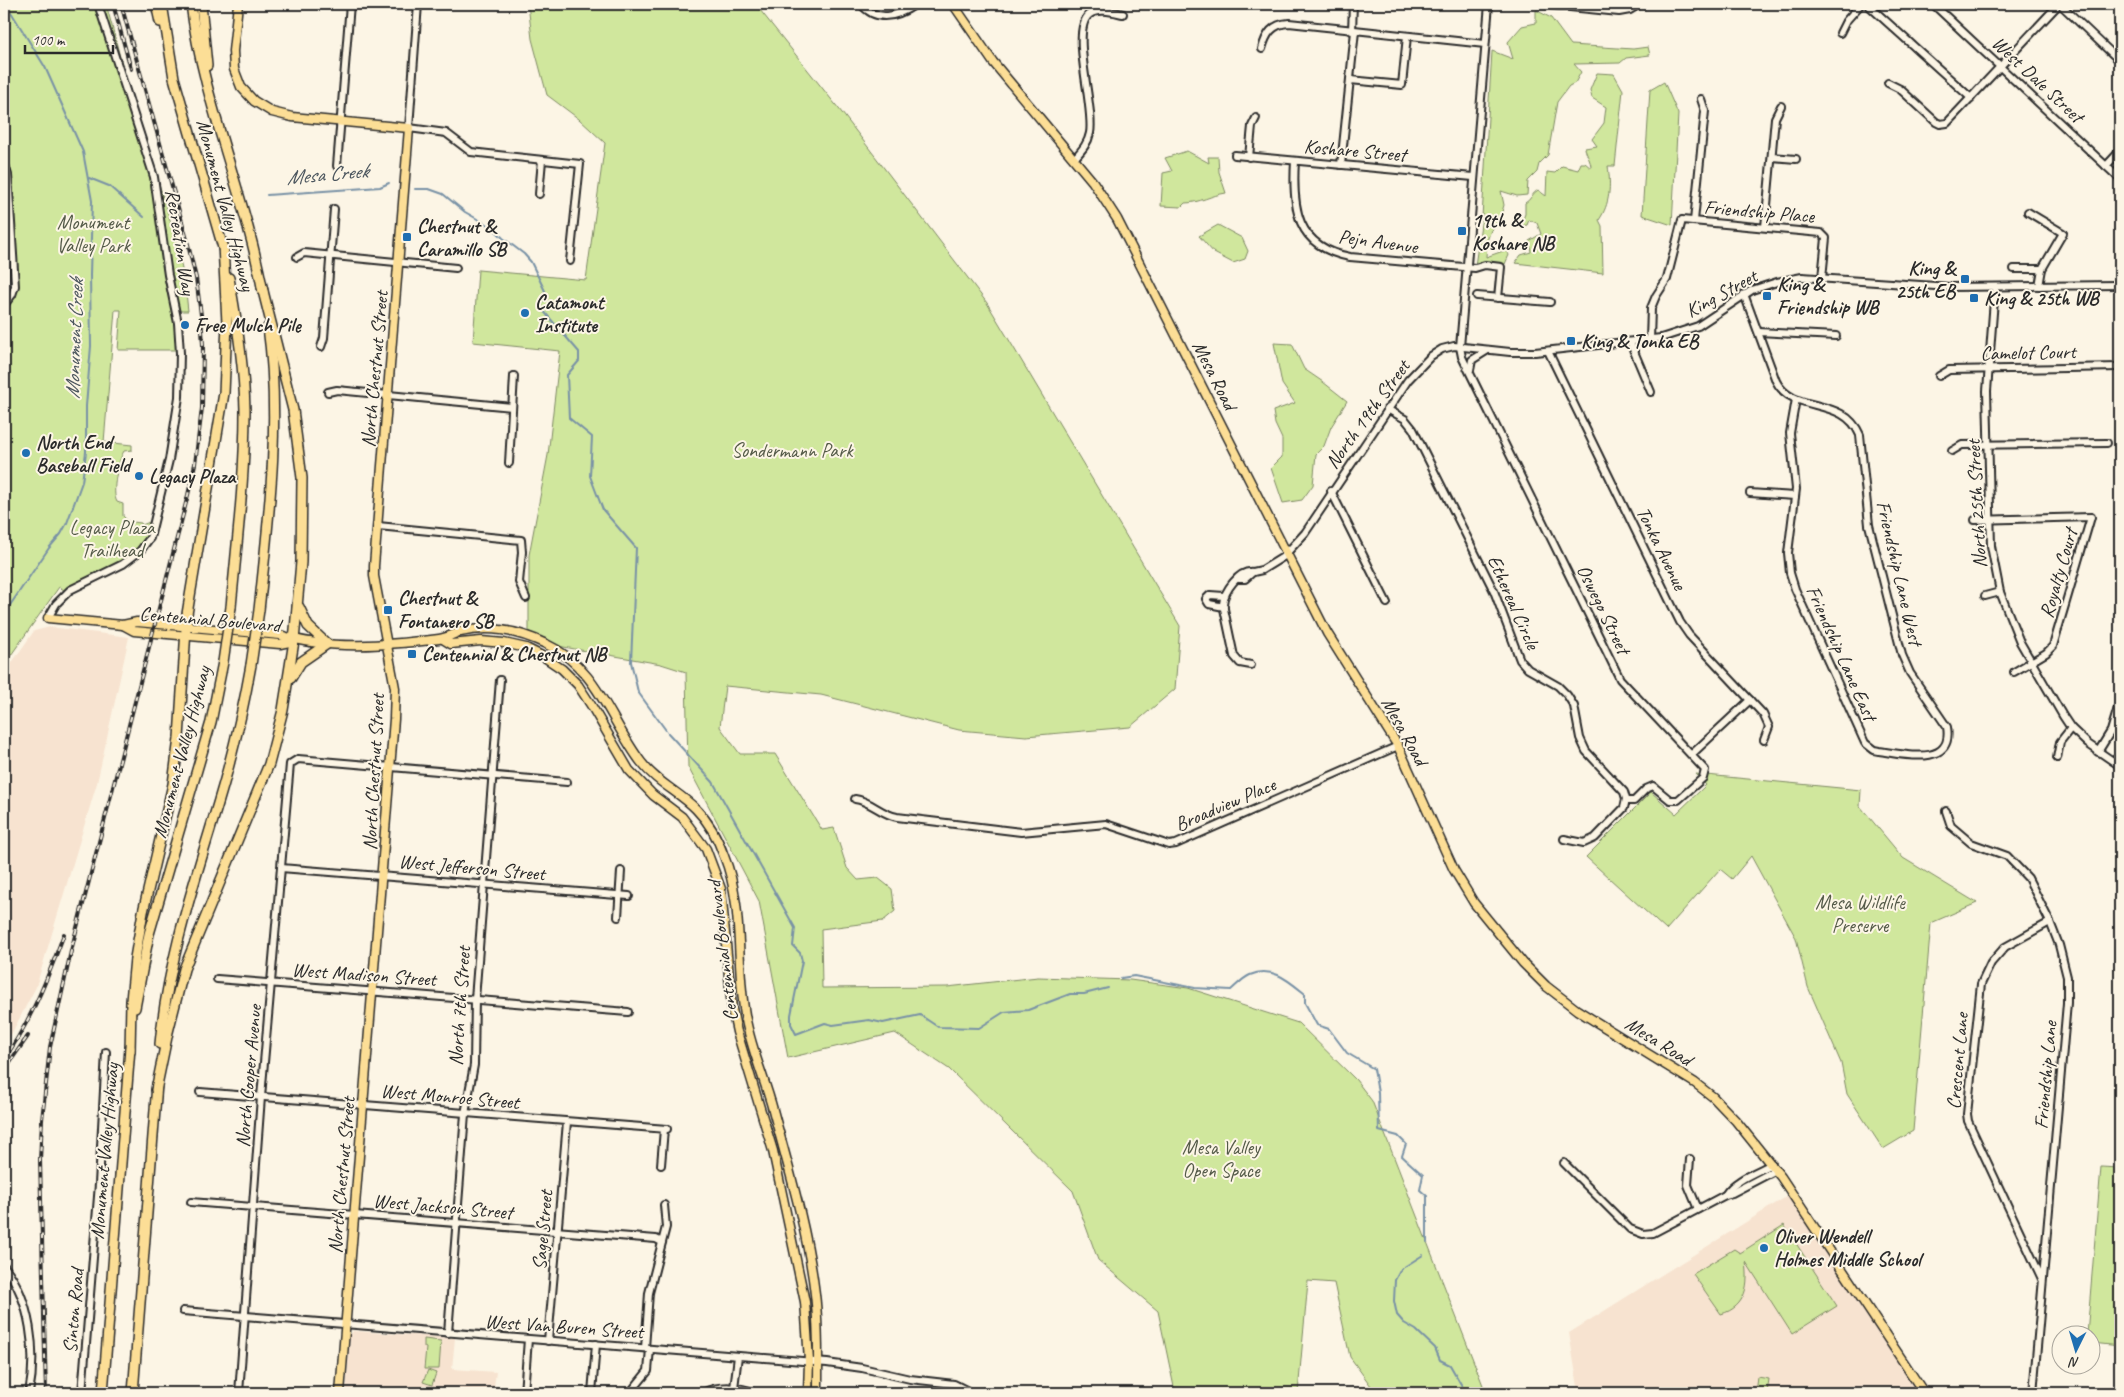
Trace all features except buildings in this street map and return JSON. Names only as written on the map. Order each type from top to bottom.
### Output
[{"type":"highway","points":[[156,4],[168,48]]},
{"type":"highway","name":"Monument Valley Highway","points":[[103,1393],[130,1052],[139,983],[149,934],[211,722],[223,662],[231,607],[244,455],[245,409],[240,343],[223,245],[181,105],[168,48],[162,4]]},
{"type":"highway","name":"Monument Valley Highway","points":[[133,1393],[163,1019],[176,946],[239,727],[259,610],[273,454],[272,364],[262,286],[246,220],[208,89],[191,4]]},
{"type":"highway","points":[[201,4],[208,89]]},
{"type":"highway","points":[[130,1052],[130,1001],[137,941],[176,769],[185,631],[224,394],[227,323],[223,245]]},
{"type":"highway","points":[[156,1090],[184,970],[262,782],[277,733],[294,640],[303,513],[300,460],[289,394],[262,286]]},
{"type":"highway","points":[[286,690],[300,662],[327,644],[308,626],[300,611],[298,602]]},
{"type":"main road","points":[[238,4],[233,61],[241,86],[254,101],[272,112],[292,117],[409,128]]},
{"type":"main road","name":"Mesa Road","points":[[953,4],[993,62],[1094,182],[1118,220],[1327,633],[1398,746],[1459,879],[1481,913],[1523,963],[1546,986],[1577,1010],[1673,1068],[1704,1090],[1730,1115],[1774,1167],[1924,1393]]},
{"type":"main road","name":"North Chestnut Street","points":[[340,1393],[392,766],[395,696],[374,576],[409,128]]},
{"type":"main road","name":"Centennial Boulevard","points":[[48,618],[123,625],[134,631],[185,631],[280,644],[294,640],[348,645],[387,643],[443,639],[458,632],[476,629],[498,629],[521,634],[560,651],[583,671],[598,688],[641,762],[667,788],[696,810],[715,834],[726,859],[736,908],[745,1016],[768,1088],[782,1142],[815,1293],[818,1393]]},
{"type":"main road","name":"Centennial Boulevard","points":[[443,639],[451,644],[481,641],[512,644],[526,648],[544,657],[562,670],[578,685],[629,770],[653,795],[682,818],[706,849],[721,889],[732,1009],[737,1032],[773,1151],[805,1302],[809,1361],[808,1393]]},
{"type":"street","name":"Recreation Way","points":[[48,618],[56,604],[70,590],[123,564],[140,551],[150,538],[169,460],[179,397],[179,329],[168,275],[154,177],[98,4]]},
{"type":"street","points":[[337,166],[350,4]]},
{"type":"street","name":"North Chestnut Street","points":[[409,128],[418,4]]},
{"type":"street","points":[[861,4],[870,13],[884,17],[899,14],[916,4]]},
{"type":"street","points":[[1341,165],[1354,31],[1353,4]]},
{"type":"street","points":[[1460,346],[1489,4]]},
{"type":"street","points":[[1540,4],[1593,7],[1624,12],[1640,4]]},
{"type":"street","points":[[1840,33],[1846,21],[1861,4]]},
{"type":"street","points":[[1867,4],[1971,98]]},
{"type":"street","name":"West Dale Street","points":[[1933,4],[2120,179]]},
{"type":"street","points":[[1888,84],[1900,89],[1936,122],[1940,124],[1947,123],[2060,4],[2120,61]]},
{"type":"street","points":[[1074,159],[1087,143],[1091,123],[1082,47],[1083,25],[1089,15],[1096,11],[1124,14]]},
{"type":"street","points":[[1262,49],[1267,34],[1281,24],[1485,44]]},
{"type":"street","points":[[1350,80],[1402,85],[1407,36]]},
{"type":"street","points":[[1694,221],[1705,110],[1701,99]]},
{"type":"street","points":[[1765,227],[1775,118],[1781,106]]},
{"type":"street","points":[[1249,157],[1252,126],[1256,118]]},
{"type":"street","points":[[409,128],[446,133],[472,152],[580,164],[570,261]]},
{"type":"street","points":[[2106,166],[2120,151]]},
{"type":"street","name":"Koshare Street","points":[[1235,155],[1473,177]]},
{"type":"street","points":[[1772,157],[1796,159]]},
{"type":"street","points":[[539,194],[542,160]]},
{"type":"street","name":"Pejn Avenue","points":[[1295,161],[1293,185],[1295,209],[1307,233],[1320,245],[1335,253],[1350,257],[1475,268],[1485,265],[1501,267],[1498,298]]},
{"type":"street","points":[[4,162],[8,175],[15,286],[12,295],[4,305]]},
{"type":"street","points":[[321,347],[324,338],[334,209]]},
{"type":"street","points":[[2028,212],[2063,233],[2042,269],[2039,286]]},
{"type":"street","name":"Friendship Place","points":[[1650,340],[1651,308],[1667,279],[1682,220],[1765,227],[1824,235],[1826,238],[1822,278]]},
{"type":"street","points":[[297,257],[304,253],[456,268]]},
{"type":"street","points":[[2014,269],[2042,269]]},
{"type":"street","name":"King Street","points":[[1460,346],[1524,353],[1650,340],[1676,334],[1698,326],[1744,294],[1760,287],[1790,279],[1822,278],[1950,287],[2120,285]]},
{"type":"street","name":"North 25th Street","points":[[1995,287],[1987,369],[1989,519],[1993,561],[2000,592],[2012,625],[2031,662],[2071,728],[2098,752],[2120,766]]},
{"type":"street","name":"Friendship Lane West","points":[[1744,294],[1779,386],[1786,394],[1796,399],[1837,411],[1848,418],[1857,428],[1862,444],[1867,513],[1876,567],[1905,664],[1947,727],[1943,753]]},
{"type":"street","points":[[1477,296],[1550,302]]},
{"type":"street","points":[[1759,332],[1836,336]]},
{"type":"street","points":[[1630,342],[1651,392]]},
{"type":"street","name":"North 19th Street","points":[[1224,596],[1230,586],[1239,579],[1245,579],[1254,572],[1262,570],[1287,553],[1305,533],[1331,491],[1408,380],[1429,357],[1446,347],[1460,346]]},
{"type":"street","name":"Oswego Street","points":[[1460,346],[1470,372],[1620,679],[1692,754],[1706,773],[1680,799],[1670,800],[1657,788],[1651,786],[1634,801],[1626,801]]},
{"type":"street","points":[[1470,372],[1472,360],[1488,350]]},
{"type":"street","name":"Tonka Avenue","points":[[1548,351],[1680,622],[1688,634],[1763,714],[1768,727],[1764,740]]},
{"type":"street","name":"Camelot Court","points":[[1939,376],[1949,370],[2120,367]]},
{"type":"street","points":[[509,463],[514,376]]},
{"type":"street","points":[[328,392],[337,390],[512,407]]},
{"type":"street","name":"Friendship Lane East","points":[[1796,399],[1790,433],[1796,482],[1788,545],[1790,573],[1796,589],[1852,710],[1862,738],[1869,747],[1879,752],[1926,756],[1943,753]]},
{"type":"street","name":"Ethereal Circle","points":[[1387,409],[1405,419],[1413,428],[1484,578],[1520,660],[1528,669],[1558,686],[1567,695],[1576,714],[1578,732],[1583,746],[1590,757],[1623,790],[1626,801]]},
{"type":"street","points":[[1952,451],[1962,445],[2107,443]]},
{"type":"street","points":[[1331,491],[1387,603]]},
{"type":"street","points":[[1750,492],[1795,496]]},
{"type":"street","name":"Royalty Court","points":[[1975,520],[2091,517],[2055,641],[2050,650],[2014,672]]},
{"type":"street","points":[[378,526],[521,540],[519,582],[526,598]]},
{"type":"street","points":[[1985,596],[2000,592]]},
{"type":"street","points":[[1224,606],[1209,604],[1206,599],[1210,595],[1224,596],[1224,606],[1235,660],[1251,665]]},
{"type":"street","name":"North 7th Street","points":[[448,1333],[465,1114],[474,1065],[475,999],[500,680]]},
{"type":"street","points":[[1692,754],[1750,700]]},
{"type":"street","points":[[2098,752],[2111,731],[2120,701]]},
{"type":"street","points":[[2057,758],[2060,742],[2071,728]]},
{"type":"street","name":"Broadview Place","points":[[855,799],[863,800],[886,814],[896,817],[1021,832],[1106,824],[1169,845],[1176,844],[1398,746]]},
{"type":"street","name":"North Cooper Avenue","points":[[238,1393],[289,768],[292,762],[298,759],[392,766]]},
{"type":"street","points":[[392,766],[567,782]]},
{"type":"street","points":[[1564,839],[1584,843],[1595,838],[1622,810],[1626,801]]},
{"type":"street","name":"Friendship Lane","points":[[1946,812],[1951,826],[1971,843],[2008,856],[2028,878],[2050,922],[2064,965],[2068,990],[2033,1393]]},
{"type":"street","name":"West Jefferson Street","points":[[281,868],[630,896]]},
{"type":"street","points":[[618,917],[621,872]]},
{"type":"street","name":"Crescent Lane","points":[[2043,1280],[1968,1121],[1967,1114],[1981,984],[1991,964],[2005,947],[2050,922]]},
{"type":"street","name":"West Madison Street","points":[[217,979],[628,1012]]},
{"type":"street","name":"Sinton Road","points":[[82,1393],[99,1184],[106,1052]]},
{"type":"street","name":"West Monroe Street","points":[[200,1092],[666,1129],[661,1165]]},
{"type":"street","name":"Sage Street","points":[[548,1341],[567,1122]]},
{"type":"street","points":[[1690,1159],[1688,1185],[1698,1209]]},
{"type":"street","points":[[1564,1163],[1630,1229],[1648,1234],[1658,1231],[1724,1194],[1732,1193],[1753,1178],[1774,1167]]},
{"type":"street","name":"West Jackson Street","points":[[191,1202],[656,1239],[662,1242]]},
{"type":"street","points":[[630,1393],[648,1371],[649,1294],[666,1227],[664,1205]]},
{"type":"street","points":[[4,1266],[16,1284],[28,1322],[32,1364],[29,1393]]},
{"type":"street","name":"West Van Buren Street","points":[[182,1311],[809,1361],[862,1368],[910,1379],[954,1384],[968,1393]]},
{"type":"street","points":[[524,1393],[528,1339]]},
{"type":"street","points":[[592,1393],[596,1344]]},
{"type":"street","points":[[734,1388],[738,1356]]},
{"type":"street","points":[[703,1393],[718,1388],[734,1388],[755,1393]]},
{"type":"shaded area","points":[[50,627],[129,637],[97,783],[36,987],[4,1048],[4,674],[34,631]]},
{"type":"shaded area","name":"Oliver Wendell Holmes Middle School","points":[[1789,1195],[1920,1393],[1579,1393],[1569,1333]]},
{"type":"shaded area","points":[[353,1331],[455,1338],[452,1369],[496,1372],[493,1393],[346,1393],[350,1335]]},
{"type":"green space","name":"Monument Valley Park","points":[[4,4],[106,4],[131,98],[174,235],[185,285],[188,311],[173,311],[177,350],[118,350],[121,310],[115,310],[104,442],[132,445],[132,450],[124,451],[120,462],[116,476],[115,497],[117,502],[123,504],[123,516],[131,524],[133,522],[141,523],[142,525],[152,521],[145,538],[137,549],[118,563],[64,590],[59,587],[4,665],[4,309],[14,299],[18,282],[12,175],[9,164],[4,157]]},
{"type":"green space","name":"Sondermann Park","points":[[528,4],[756,5],[839,109],[987,303],[1180,626],[1175,689],[1130,727],[1026,736],[959,730],[821,695],[725,686],[720,727],[740,754],[775,754],[822,830],[834,828],[847,868],[858,880],[878,878],[892,889],[895,911],[883,921],[821,929],[822,988],[947,987],[1038,977],[1130,980],[1188,988],[1298,1023],[1356,1080],[1372,1101],[1486,1393],[1376,1393],[1350,1357],[1334,1283],[1308,1281],[1298,1393],[1266,1393],[1174,1387],[1158,1311],[1098,1260],[1073,1191],[949,1069],[895,1033],[788,1058],[759,901],[688,767],[686,672],[661,664],[529,641],[529,555],[548,455],[560,351],[473,342],[478,270],[586,280],[605,143],[579,119],[547,95],[532,39]]},
{"type":"green space","points":[[1536,10],[1551,18],[1571,45],[1633,49],[1648,47],[1650,55],[1626,58],[1620,63],[1574,64],[1581,72],[1575,83],[1569,86],[1557,102],[1548,155],[1539,164],[1537,172],[1528,181],[1527,195],[1517,196],[1501,191],[1504,205],[1499,222],[1491,230],[1487,241],[1486,257],[1506,250],[1509,255],[1505,264],[1485,263],[1475,266],[1482,217],[1492,51],[1513,59],[1508,42],[1522,26],[1536,23]]},
{"type":"green space","points":[[1597,73],[1614,74],[1623,90],[1615,166],[1608,166],[1609,194],[1603,214],[1599,220],[1602,226],[1603,273],[1515,263],[1521,255],[1531,252],[1529,241],[1541,234],[1537,223],[1529,220],[1527,225],[1522,226],[1522,221],[1525,214],[1525,203],[1534,193],[1538,190],[1546,196],[1547,172],[1555,173],[1562,166],[1578,170],[1581,163],[1585,163],[1591,168],[1585,148],[1597,146],[1592,139],[1604,123],[1606,107],[1592,98],[1590,90]]},
{"type":"green space","points":[[1664,82],[1678,114],[1672,225],[1642,215],[1650,90]]},
{"type":"green space","points":[[1187,151],[1209,163],[1208,157],[1218,157],[1219,172],[1226,193],[1185,203],[1181,207],[1161,206],[1163,173],[1172,171],[1165,158]]},
{"type":"green space","points":[[1218,225],[1242,238],[1248,251],[1245,259],[1233,263],[1214,253],[1199,236]]},
{"type":"green space","points":[[1274,343],[1292,344],[1304,369],[1347,401],[1331,427],[1324,446],[1316,454],[1313,485],[1302,500],[1283,503],[1271,468],[1282,457],[1282,439],[1275,424],[1273,411],[1295,403],[1282,384]]},
{"type":"green space","name":"Mesa Wildlife Preserve","points":[[1696,774],[1861,790],[1860,806],[1903,858],[1977,903],[1931,923],[1913,1131],[1883,1149],[1847,1094],[1841,1063],[1808,987],[1796,938],[1751,856],[1732,879],[1720,869],[1666,930],[1586,857],[1651,792],[1676,814],[1706,785]]},
{"type":"green space","points":[[2101,1167],[2120,1168],[2120,1346],[2102,1344],[2102,1324],[2088,1324]]},
{"type":"green space","points":[[1784,1225],[1837,1306],[1792,1334],[1746,1262],[1746,1286],[1741,1300],[1730,1311],[1721,1314],[1693,1274],[1734,1249],[1740,1253]]},
{"type":"green space","points":[[424,1339],[441,1341],[439,1369],[424,1369],[426,1348],[424,1347]]},
{"type":"green space","points":[[428,1370],[436,1373],[432,1385],[423,1382]]},
{"type":"green space","points":[[1758,1377],[1769,1379],[1767,1393],[1756,1393]]},
{"type":"waterway","name":"Monument Creek","points":[[4,614],[49,548],[61,534],[82,482],[86,452],[86,406],[91,346],[92,201],[83,152],[45,67],[6,4]]},
{"type":"waterway","name":"Mesa Creek","points":[[89,178],[109,186],[144,217]]},
{"type":"waterway","name":"Mesa Creek","points":[[267,195],[380,187],[389,183]]},
{"type":"waterway","points":[[415,189],[429,189],[443,194],[465,212],[493,228],[524,254],[531,262],[545,291],[541,308],[579,352],[579,361],[567,375],[569,418],[592,437],[590,476],[603,510],[636,548],[631,662],[638,692],[668,733],[713,782],[795,928],[793,946],[800,953],[802,961],[791,1015],[791,1024],[796,1034],[825,1023],[833,1025],[869,1020],[883,1023],[920,1015],[938,1027],[979,1028],[1004,1012],[1028,1010],[1070,994],[1084,994],[1108,988]]},
{"type":"waterway","points":[[1121,978],[1134,976],[1195,988],[1231,990],[1247,976],[1258,972],[1266,972],[1280,976],[1305,994],[1305,1003],[1317,1025],[1329,1029],[1347,1053],[1374,1069],[1378,1093],[1379,1131],[1398,1136],[1406,1144],[1402,1156],[1423,1175],[1420,1190],[1427,1196],[1427,1242]]},
{"type":"waterway","points":[[1423,1255],[1401,1269],[1395,1280],[1394,1301],[1397,1315],[1435,1348],[1440,1360],[1450,1365],[1466,1393]]},
{"type":"railway","points":[[113,4],[131,69]]},
{"type":"railway","points":[[46,1393],[40,1160],[42,1120],[50,1047],[71,951],[188,495],[195,464],[202,408],[203,345],[196,278],[121,4]]},
{"type":"railway","points":[[4,1059],[31,1014],[64,934]]},
{"type":"railway","points":[[4,1070],[28,1036]]},
{"type":"place","name":"19th & Koshare NB","points":[[1462,231]]},
{"type":"place","name":"Chestnut & Caramillo SB","points":[[407,237]]},
{"type":"place","name":"King & 25th EB","points":[[1965,279]]},
{"type":"place","name":"King & Friendship WB","points":[[1767,296]]},
{"type":"place","name":"King & 25th WB","points":[[1974,298]]},
{"type":"place","name":"Catamont Institute","points":[[525,313]]},
{"type":"place","name":"Free Mulch Pile","points":[[185,325]]},
{"type":"place","name":"King & Tonka EB","points":[[1571,341]]},
{"type":"place","name":"North End Baseball Field","points":[[26,453]]},
{"type":"place","name":"Legacy Plaza","points":[[139,476]]},
{"type":"place","name":"Chestnut & Fontanero SB","points":[[388,610]]},
{"type":"place","name":"Centennial & Chestnut NB","points":[[412,654]]},
{"type":"place","name":"Oliver Wendell Holmes Middle School","points":[[1764,1248]]},
{"type":"park label","name":"Legacy Plaza Trailhead","points":[[112,538]]},
{"type":"park label","name":"Mesa Valley Open Space","points":[[1221,1158]]}]
